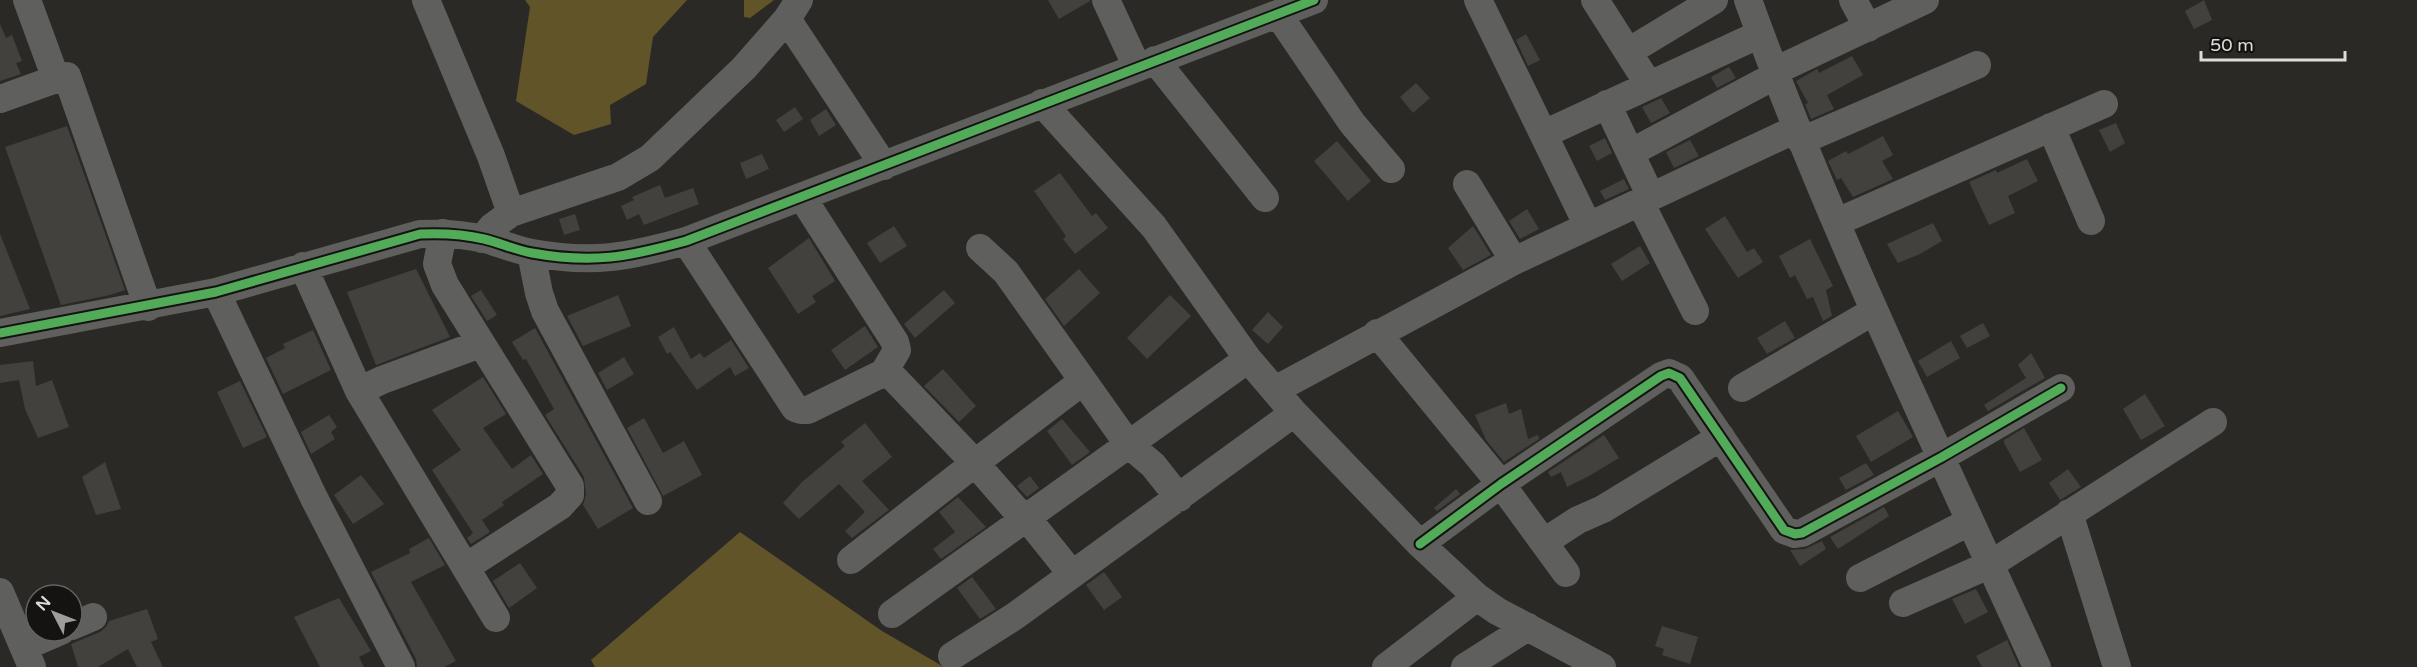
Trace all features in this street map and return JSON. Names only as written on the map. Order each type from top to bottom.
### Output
[{"type":"street","points":[[27,0],[56,80]]},
{"type":"street","points":[[426,0],[491,156],[511,213]]},
{"type":"street","points":[[1106,0],[1146,63],[1264,198]]},
{"type":"street","points":[[0,333],[148,307],[216,292],[411,236],[443,233],[482,239],[531,253],[580,259],[612,259],[686,241],[1314,0]]},
{"type":"street","points":[[1478,0],[1588,226]]},
{"type":"street","points":[[1595,0],[1649,85]]},
{"type":"street","points":[[1748,0],[1798,135],[1838,222],[1874,311],[2037,667]]},
{"type":"street","points":[[1853,0],[1868,28]]},
{"type":"street","points":[[1630,153],[1775,73],[1925,0]]},
{"type":"street","points":[[1628,52],[1696,4]]},
{"type":"street","points":[[482,239],[492,227],[511,213],[568,195],[635,168],[650,158],[744,68],[793,9],[884,166]]},
{"type":"street","points":[[1278,14],[1352,123],[1390,169]]},
{"type":"street","points":[[1544,134],[1760,34]]},
{"type":"street","points":[[1275,390],[1514,261],[1588,226],[1798,135],[1977,65]]},
{"type":"street","points":[[0,99],[67,76],[148,307]]},
{"type":"street","points":[[1042,103],[1154,227],[1248,359],[1294,414],[1420,544],[1477,597],[1497,611],[1602,667]]},
{"type":"street","points":[[1607,104],[1630,153],[1646,200],[1695,311]]},
{"type":"street","points":[[1838,222],[2104,104]]},
{"type":"street","points":[[2051,127],[2091,221]]},
{"type":"street","points":[[1467,184],[1514,261]]},
{"type":"street","points":[[686,241],[795,408],[808,410],[884,374],[897,350],[895,342],[802,197]]},
{"type":"street","points":[[443,233],[437,264],[445,285],[570,486],[570,495],[560,507],[465,567]]},
{"type":"street","points":[[980,248],[1006,272],[1128,444],[1153,465],[1179,498]]},
{"type":"street","points":[[531,253],[545,310],[648,501]]},
{"type":"street","points":[[303,266],[359,391],[496,618]]},
{"type":"street","points":[[216,292],[314,498],[401,667]]},
{"type":"street","points":[[1742,388],[1874,311]]},
{"type":"street","points":[[1377,333],[1501,484],[1566,573]]},
{"type":"street","points":[[359,391],[382,380],[480,344]]},
{"type":"street","points":[[892,614],[1248,359]]},
{"type":"street","points":[[1420,544],[1501,484],[1661,376],[1669,373],[1680,378],[1784,530],[1795,534],[1802,533],[1942,457],[2061,388]]},
{"type":"street","points":[[884,374],[892,376],[975,463],[1015,509],[1028,518],[1071,573]]},
{"type":"street","points":[[851,560],[1083,381]]},
{"type":"street","points":[[952,656],[1015,616],[1071,573],[1294,414]]},
{"type":"street","points":[[1903,603],[1991,564],[2213,422]]},
{"type":"street","points":[[1544,542],[1721,437]]},
{"type":"street","points":[[2069,513],[2117,667]]},
{"type":"street","points":[[1860,578],[1969,522]]},
{"type":"street","points":[[0,592],[28,657],[46,643]]},
{"type":"street","points":[[1386,667],[1477,597]]},
{"type":"street","points":[[1465,667],[1528,627]]},
{"type":"shaded area","points":[[525,0],[687,0],[653,37],[646,84],[610,105],[611,124],[574,135],[516,101],[530,7]]},
{"type":"shaded area","points":[[744,0],[774,0],[750,18],[744,17]]},
{"type":"shaded area","points":[[740,532],[882,631],[944,667],[595,667],[591,660]]},
{"type":"building","points":[[1048,0],[1090,0],[1090,1],[1059,19]]},
{"type":"building","points":[[2204,0],[2212,20],[2194,29],[2185,11]]},
{"type":"building","points":[[0,24],[6,38],[12,35],[22,61],[16,63],[21,74],[0,81]]},
{"type":"building","points":[[1526,34],[1540,60],[1528,66],[1516,40]]},
{"type":"building","points":[[1852,56],[1863,75],[1827,95],[1834,109],[1811,119],[1805,104],[1808,103],[1796,81],[1817,69],[1819,73]]},
{"type":"building","points":[[1729,67],[1736,78],[1717,88],[1711,77]]},
{"type":"building","points":[[1416,83],[1430,98],[1413,113],[1400,97]]},
{"type":"building","points":[[1661,98],[1670,113],[1651,123],[1642,107]]},
{"type":"building","points":[[795,107],[803,119],[784,132],[776,120]]},
{"type":"building","points":[[826,109],[836,125],[819,136],[810,120]]},
{"type":"building","points":[[2116,123],[2125,143],[2110,152],[2099,130]]},
{"type":"building","points":[[67,126],[125,290],[61,305],[5,147]]},
{"type":"building","points":[[1883,136],[1893,155],[1882,161],[1893,179],[1853,197],[1841,178],[1837,180],[1828,161],[1846,151],[1848,154]]},
{"type":"building","points":[[1605,138],[1612,153],[1597,161],[1589,146]]},
{"type":"building","points":[[1690,140],[1699,156],[1674,168],[1666,152]]},
{"type":"building","points":[[1337,141],[1371,181],[1348,201],[1314,161]]},
{"type":"building","points":[[762,154],[769,169],[746,179],[740,163]]},
{"type":"building","points":[[2027,159],[2038,181],[2008,196],[2015,213],[1989,225],[1969,182],[1996,170],[1997,173]]},
{"type":"building","points":[[1060,173],[1092,216],[1096,213],[1108,228],[1075,254],[1063,239],[1066,236],[1034,191]]},
{"type":"building","points":[[1624,179],[1629,189],[1605,200],[1600,191]]},
{"type":"building","points":[[660,185],[665,198],[693,188],[699,204],[644,225],[639,214],[627,220],[621,206],[634,200],[632,197]]},
{"type":"building","points":[[1527,209],[1539,229],[1520,239],[1509,221]]},
{"type":"building","points":[[575,214],[580,230],[564,235],[559,219]]},
{"type":"building","points":[[1725,216],[1747,252],[1754,248],[1763,262],[1738,278],[1705,229]]},
{"type":"building","points":[[1933,223],[1942,241],[1898,263],[1887,244]]},
{"type":"building","points":[[894,226],[907,246],[880,263],[867,243]]},
{"type":"building","points":[[1473,226],[1491,255],[1463,270],[1448,248]]},
{"type":"building","points":[[0,234],[30,309],[0,316]]},
{"type":"building","points":[[809,238],[835,281],[812,296],[816,302],[798,314],[768,268]]},
{"type":"building","points":[[1810,239],[1833,286],[1826,290],[1832,316],[1823,321],[1813,297],[1807,299],[1795,275],[1790,278],[1779,256]]},
{"type":"building","points":[[1640,246],[1650,263],[1622,281],[1611,264]]},
{"type":"building","points":[[416,269],[450,337],[376,365],[347,292]]},
{"type":"building","points":[[1079,269],[1100,293],[1064,326],[1045,299]]},
{"type":"building","points":[[481,290],[497,315],[487,321],[471,296]]},
{"type":"building","points":[[944,290],[955,303],[915,338],[904,324]]},
{"type":"building","points":[[618,295],[631,326],[583,346],[567,316]]},
{"type":"building","points":[[1170,295],[1191,316],[1147,359],[1127,338]]},
{"type":"building","points":[[1268,312],[1283,327],[1268,344],[1252,330]]},
{"type":"building","points":[[1785,321],[1795,338],[1767,354],[1757,338]]},
{"type":"building","points":[[1983,323],[1990,336],[1967,348],[1960,336]]},
{"type":"building","points":[[865,326],[878,347],[845,370],[831,350]]},
{"type":"building","points":[[674,327],[691,359],[700,353],[704,358],[731,340],[749,368],[735,376],[730,367],[697,390],[670,352],[667,354],[658,337]]},
{"type":"building","points":[[535,328],[633,508],[598,529],[583,505],[586,495],[584,477],[545,415],[554,409],[526,359],[523,360],[512,342]]},
{"type":"building","points":[[313,330],[331,370],[283,394],[266,358],[285,348],[283,344]]},
{"type":"building","points":[[1951,341],[1960,358],[1927,377],[1918,361]]},
{"type":"building","points":[[2031,353],[2045,378],[1988,411],[1984,405],[2026,378],[2018,365]]},
{"type":"building","points":[[624,357],[634,374],[607,390],[598,373]]},
{"type":"building","points":[[33,361],[36,386],[52,380],[69,427],[38,438],[25,409],[19,380],[0,383],[0,365]]},
{"type":"building","points":[[943,369],[976,406],[959,422],[924,386]]},
{"type":"building","points":[[483,377],[506,414],[483,428],[512,469],[531,455],[543,474],[502,502],[504,505],[482,520],[490,532],[471,544],[467,538],[473,533],[432,470],[461,450],[432,410]]},
{"type":"building","points":[[240,381],[267,437],[243,448],[217,392]]},
{"type":"building","points":[[2145,394],[2165,426],[2141,440],[2123,409]]},
{"type":"building","points":[[1506,403],[1509,414],[1521,409],[1528,439],[1538,435],[1539,439],[1504,462],[1486,440],[1475,415]]},
{"type":"building","points":[[1898,411],[1913,437],[1871,462],[1856,436]]},
{"type":"building","points":[[329,415],[337,427],[331,432],[335,439],[311,454],[301,432]]},
{"type":"building","points":[[644,418],[663,453],[684,441],[702,475],[663,496],[627,428]]},
{"type":"building","points":[[1062,419],[1090,452],[1072,465],[1047,431]]},
{"type":"building","points":[[865,423],[892,457],[862,481],[889,510],[852,538],[845,531],[865,512],[839,484],[799,519],[783,503],[802,482],[845,446],[841,442]]},
{"type":"building","points":[[2024,428],[2042,460],[2020,472],[2004,440]]},
{"type":"building","points":[[1604,435],[1619,458],[1567,487],[1561,472],[1551,477],[1548,472]]},
{"type":"building","points":[[105,462],[121,509],[96,515],[82,477]]},
{"type":"building","points":[[1866,463],[1874,475],[1846,490],[1839,478]]},
{"type":"building","points":[[2068,469],[2081,487],[2060,500],[2049,483]]},
{"type":"building","points":[[361,475],[384,504],[353,524],[334,495]]},
{"type":"building","points":[[1030,476],[1039,488],[1027,497],[1017,486]]},
{"type":"building","points":[[1456,489],[1460,494],[1437,511],[1434,508]]},
{"type":"building","points":[[958,497],[986,527],[941,559],[933,549],[955,532],[939,512]]},
{"type":"building","points":[[1884,507],[1889,516],[1838,549],[1830,537]]},
{"type":"building","points":[[429,538],[445,565],[411,582],[456,661],[444,667],[417,667],[416,659],[371,572],[410,553],[409,549]]},
{"type":"building","points":[[1822,541],[1826,549],[1800,566],[1790,550],[1805,549]]},
{"type":"building","points":[[520,563],[537,588],[509,608],[493,581]]},
{"type":"building","points":[[1104,572],[1122,597],[1104,610],[1086,585]]},
{"type":"building","points":[[972,577],[996,609],[980,619],[957,588]]},
{"type":"building","points":[[1976,589],[1988,612],[1965,624],[1952,599]]},
{"type":"building","points":[[339,598],[371,651],[359,657],[364,667],[320,667],[294,617]]},
{"type":"building","points":[[147,609],[158,639],[151,642],[163,667],[137,667],[128,649],[98,667],[78,667],[71,644],[84,643],[84,639],[100,632],[109,621]]},
{"type":"building","points":[[1662,626],[1698,637],[1690,664],[1662,655],[1664,649],[1655,646]]},
{"type":"building","points":[[2007,640],[2019,667],[1982,667],[1976,656]]},
{"type":"cycle path","points":[[0,333],[216,292],[420,234],[468,236],[532,253],[574,258],[628,255],[665,247],[686,241],[1314,0]]},
{"type":"cycle path","points":[[1420,544],[1501,484],[1661,376],[1669,373],[1680,378],[1784,530],[1795,534],[1802,533],[1942,457],[2061,388]]}]
